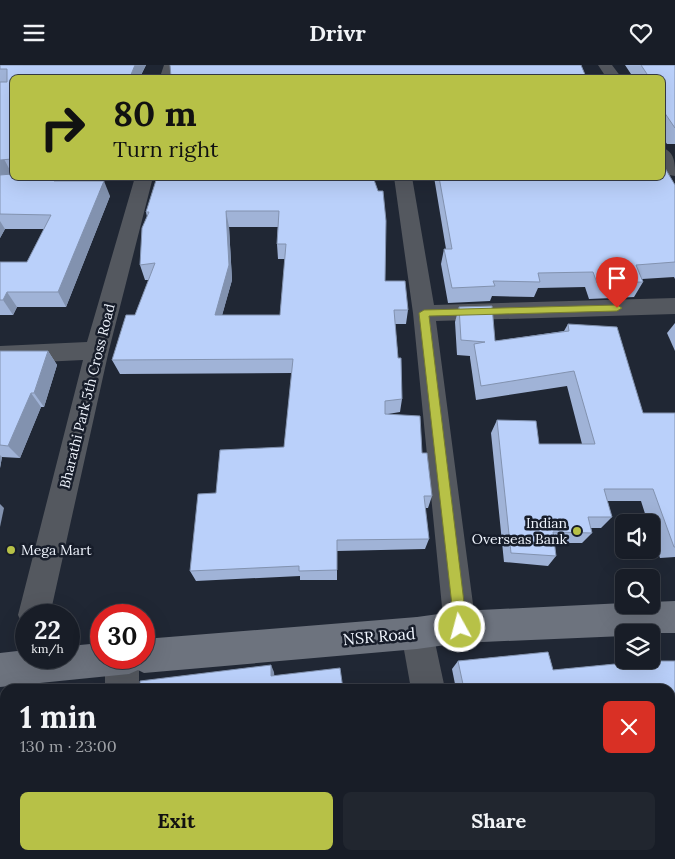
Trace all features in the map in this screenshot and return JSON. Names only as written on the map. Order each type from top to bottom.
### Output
[{"type":"main road","name":"NSR Road","points":[[155,655],[417,633],[460,627],[675,617]]},
{"type":"street","points":[[0,183],[40,180]]},
{"type":"street","name":"Bharathi Park 5th Cross Road","points":[[37,604],[97,350],[143,180]]},
{"type":"street","points":[[403,180],[424,313],[460,627]]},
{"type":"street","points":[[424,313],[675,306]]},
{"type":"street","points":[[0,355],[97,350]]},
{"type":"street","points":[[417,633],[427,684]]},
{"type":"street","points":[[122,669],[122,684]]},
{"type":"building","points":[[0,65],[135,65],[131,75],[10,75],[10,159],[0,160],[0,82],[7,82],[7,69],[0,69]]},
{"type":"building","points":[[170,65],[581,65],[585,75],[171,75]]},
{"type":"building","points":[[641,65],[675,65],[675,128],[665,113],[665,75],[648,75]]},
{"type":"building","points":[[665,168],[675,185],[675,262],[636,265],[643,282],[597,283],[593,272],[538,273],[540,282],[493,281],[495,286],[452,288],[444,249],[452,249],[440,180],[665,180]]},
{"type":"building","points":[[10,174],[10,180],[104,181],[58,292],[7,292],[3,300],[0,300],[0,262],[27,262],[51,215],[0,214],[0,175]]},
{"type":"building","points":[[156,180],[374,180],[378,191],[383,191],[386,221],[385,281],[405,281],[408,310],[394,310],[398,358],[401,358],[402,399],[385,401],[385,414],[420,416],[422,453],[427,453],[432,496],[424,496],[429,539],[337,540],[337,570],[299,571],[299,566],[190,571],[198,494],[216,493],[220,450],[284,447],[293,359],[112,360],[126,315],[135,315],[155,263],[140,265],[142,228],[149,212],[146,212]],"holes":[[[226,211],[279,211],[277,244],[286,244],[280,315],[215,315],[229,265]]]},
{"type":"building","points":[[492,306],[495,341],[569,331],[568,324],[617,327],[643,413],[675,413],[675,547],[653,489],[604,489],[612,517],[588,517],[592,533],[553,532],[556,556],[511,553],[497,420],[536,421],[539,444],[595,444],[574,371],[481,386],[474,344],[485,342],[461,340],[459,307]]},
{"type":"building","points":[[0,351],[48,351],[34,393],[31,393],[8,446],[0,445]]},
{"type":"building","points":[[548,652],[553,670],[615,664],[615,669],[660,669],[660,661],[675,661],[675,684],[463,684],[458,661]]},
{"type":"building","points":[[271,665],[271,676],[340,668],[342,684],[140,684],[140,681]]},
{"type":"place","name":"Indian Overseas Bank","points":[[577,531]]},
{"type":"place","name":"Mega Mart","points":[[11,550]]},
{"type":"route","points":[[460,627],[424,313],[617,308]]}]
